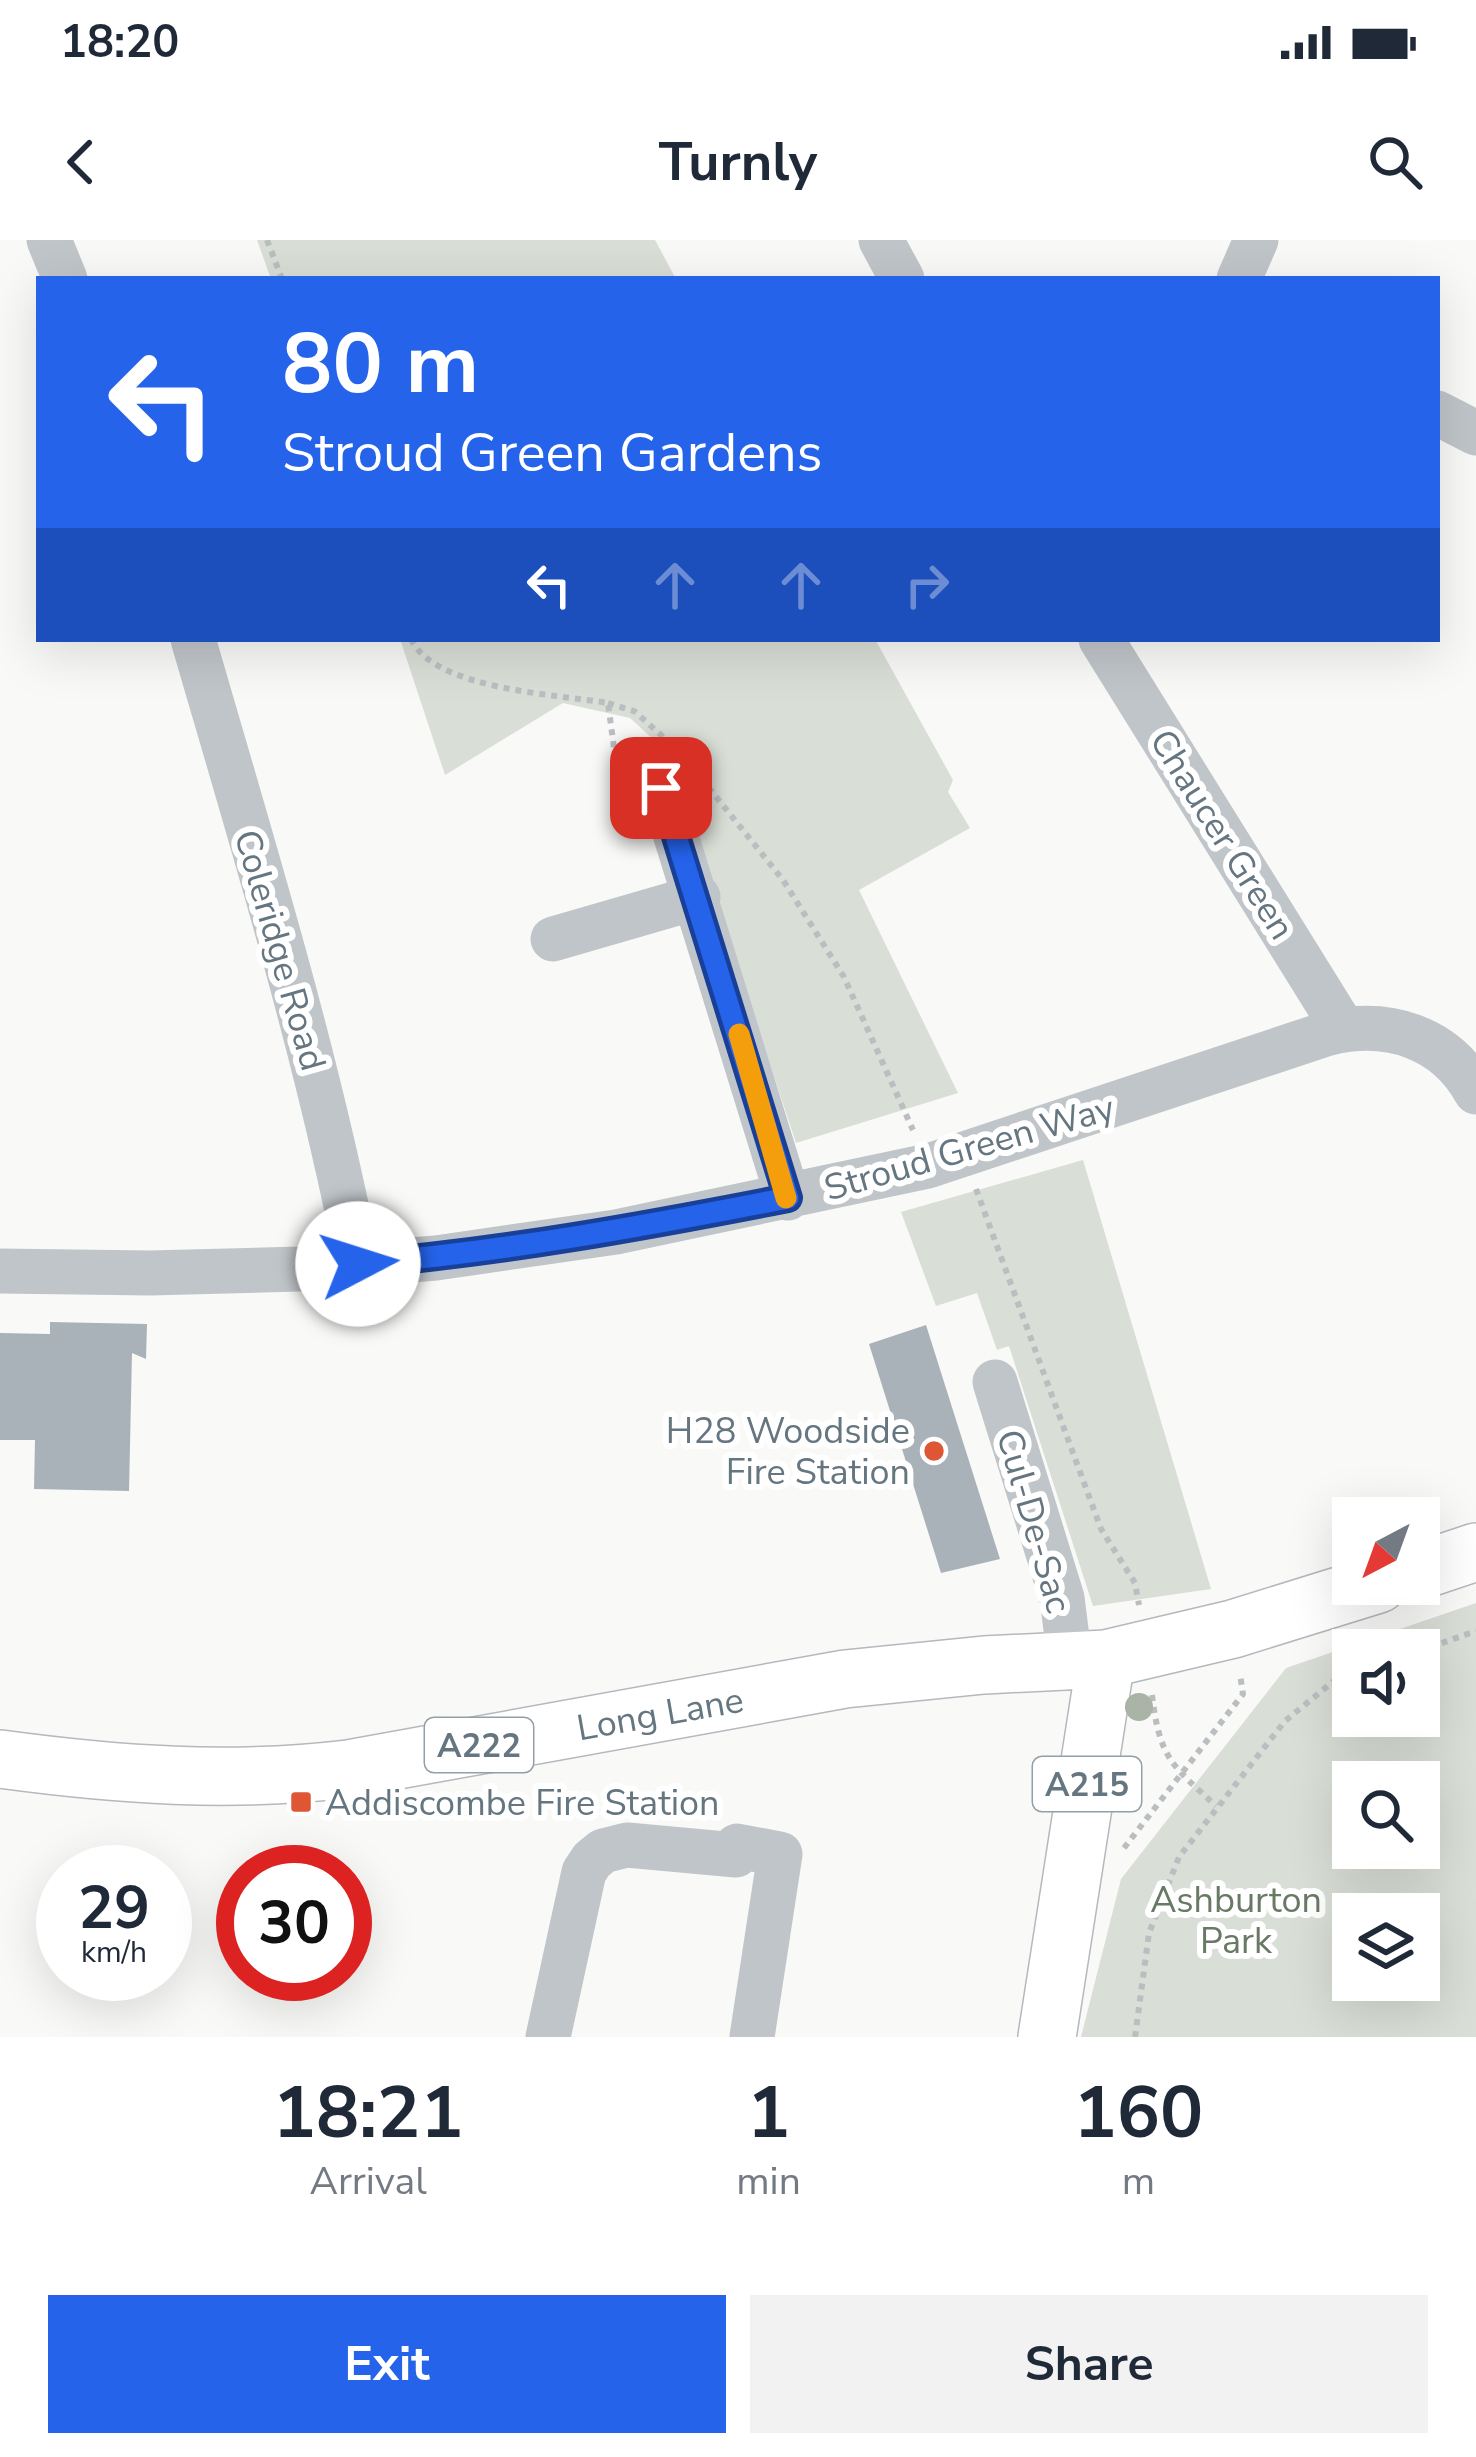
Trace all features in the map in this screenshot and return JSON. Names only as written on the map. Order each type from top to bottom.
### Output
[{"type":"main road","points":[[1440,1564],[1476,1552]]},
{"type":"main road","name":"A222","points":[[1109,1668],[1332,1598]]},
{"type":"main road","name":"Long Lane","points":[[8,1766],[140,1777],[278,1778],[845,1679],[984,1665],[1109,1668]]},
{"type":"main road","name":"A215","points":[[1047,2037],[1109,1668]]},
{"type":"street","points":[[49,240],[64,276]]},
{"type":"street","points":[[881,240],[900,276]]},
{"type":"street","points":[[1240,276],[1256,240]]},
{"type":"street","points":[[1440,415],[1476,433]]},
{"type":"street","name":"Coleridge Road","points":[[194,642],[297,1002],[358,1264]]},
{"type":"street","name":"Chaucer Green","points":[[1103,642],[1344,1030]]},
{"type":"street","points":[[661,788],[788,1198]]},
{"type":"street","points":[[553,939],[698,897]]},
{"type":"street","name":"Stroud Green Way","points":[[0,1271],[225,1272],[358,1264],[436,1258],[616,1232],[946,1161],[1344,1030],[1389,1029],[1429,1042],[1475,1087]]},
{"type":"street","name":"Cul-De-Sac","points":[[995,1382],[1062,1598],[1109,1668]]},
{"type":"street","points":[[548,2037],[584,1872],[603,1851],[627,1845],[736,1855],[737,1846],[780,1854],[752,2037]]},
{"type":"path","points":[[268,240],[281,276]]},
{"type":"path","points":[[413,642],[430,664],[459,678],[634,711],[676,748],[783,880],[844,977],[946,1161],[1101,1528],[1135,1582],[1141,1613]]},
{"type":"path","points":[[608,703],[614,748],[642,784],[661,788]]},
{"type":"path","points":[[1116,1860],[1243,1694],[1233,1629]]},
{"type":"path","points":[[1440,1644],[1476,1631]]},
{"type":"path","points":[[1109,1668],[1181,1773],[1216,1806]]},
{"type":"path","points":[[1135,2037],[1149,1933],[1179,1857],[1285,1721],[1332,1682]]},
{"type":"green space","points":[[257,240],[655,240],[674,276],[270,276]]},
{"type":"green space","points":[[401,642],[877,642],[953,780],[948,792],[970,828],[859,890],[958,1093],[796,1143],[667,752],[630,718],[563,703],[445,775]]},
{"type":"green space","points":[[1083,1160],[1211,1589],[1093,1606],[1009,1346],[997,1350],[977,1293],[936,1306],[901,1212]]},
{"type":"green space","name":"Ashburton Park","points":[[1476,1603],[1476,2037],[1081,2037],[1121,1879],[1286,1668],[1332,1652],[1332,1737],[1440,1737],[1440,1629],[1400,1629]]},
{"type":"building","points":[[50,1322],[147,1324],[146,1359],[132,1353],[129,1491],[34,1489],[35,1440],[0,1440],[0,1333],[50,1334]]},
{"type":"building","name":"H28 Woodside Fire Station","points":[[926,1325],[1000,1559],[941,1573],[869,1344]]},
{"type":"slow traffic","points":[[739,1034],[786,1198]]},
{"type":"place","name":"H28 Woodside Fire Station","points":[[934,1451]]},
{"type":"place","name":"Addiscombe Fire Station","points":[[301,1802]]},
{"type":"route","points":[[358,1264],[436,1258],[616,1232],[788,1198],[661,788]]}]
